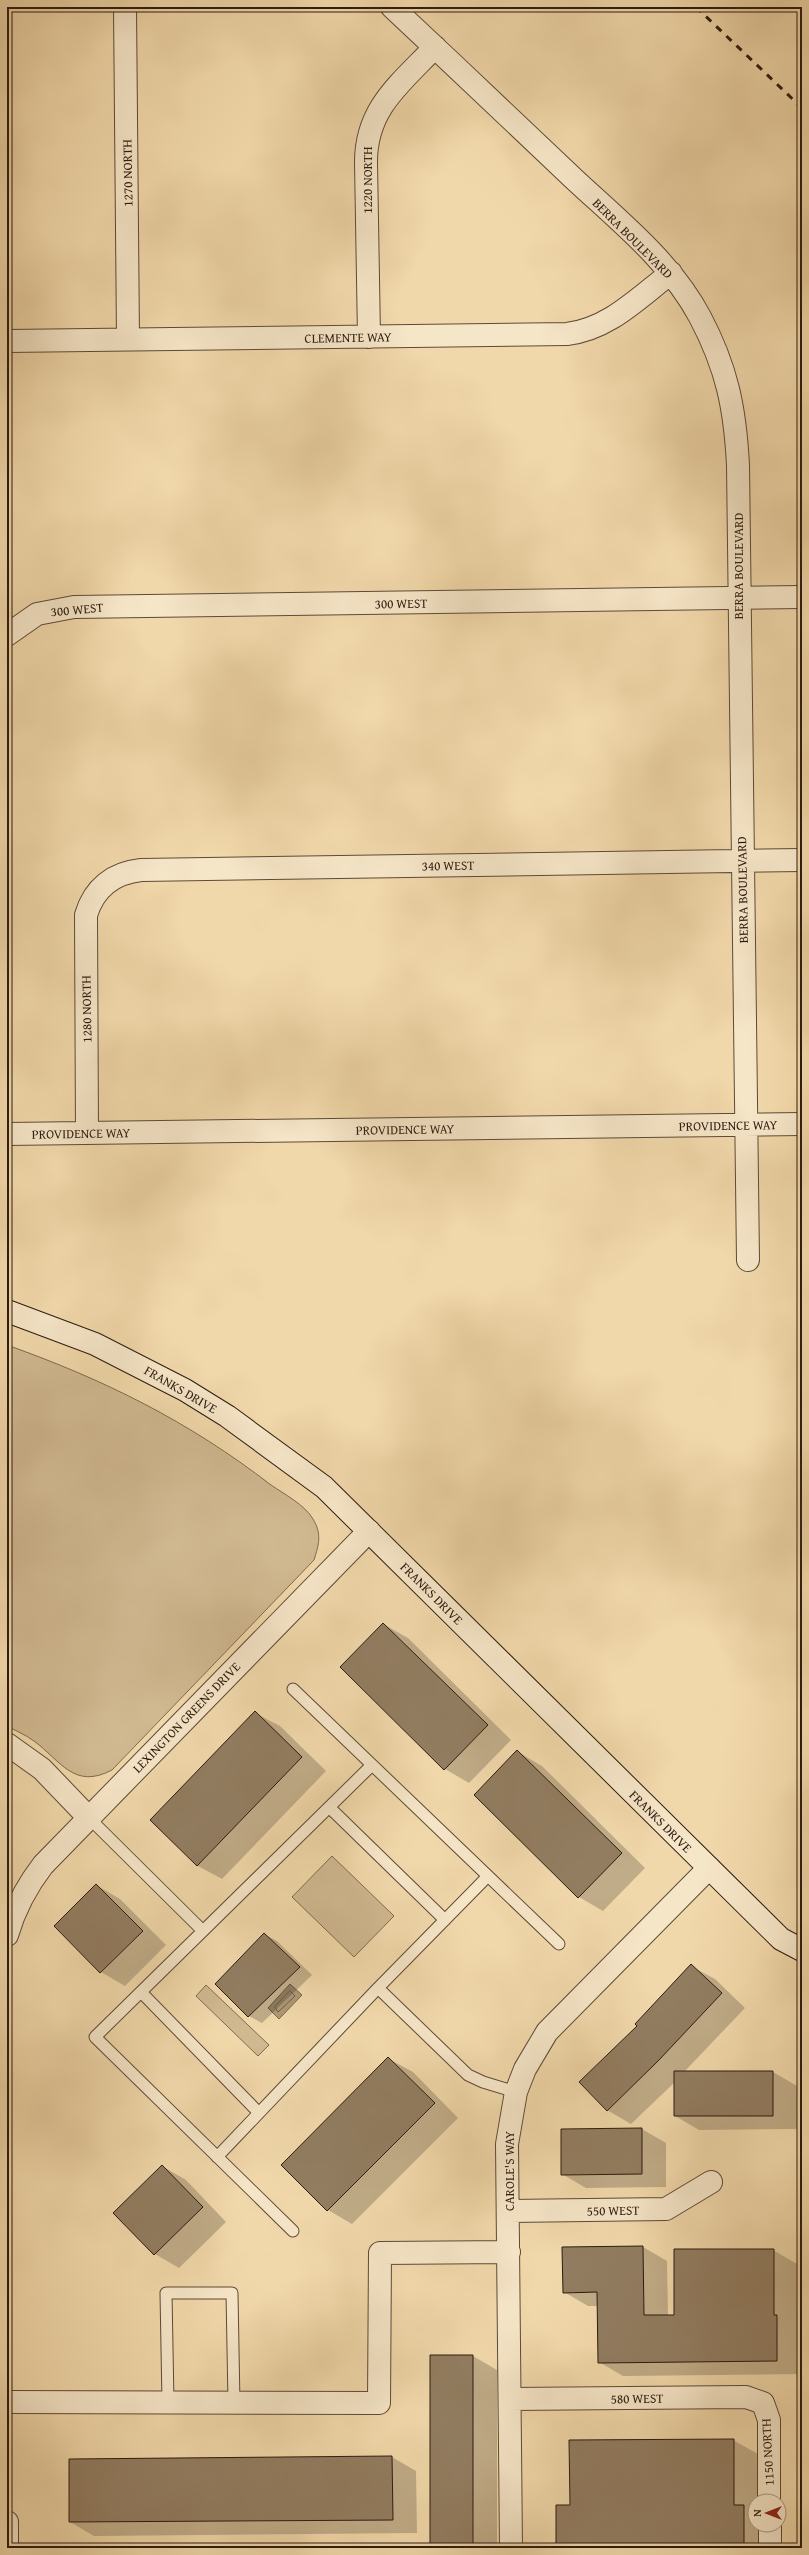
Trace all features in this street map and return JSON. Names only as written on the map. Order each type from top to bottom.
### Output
[{"type":"street","name":"1270 NORTH","points":[[125,7],[128,339]]},
{"type":"street","name":"BERRA BOULEVARD","points":[[392,7],[671,273],[699,316],[714,346],[725,374],[733,403],[738,465],[741,861],[748,1260]]},
{"type":"street","name":"1220 NORTH","points":[[369,337],[366,162],[368,136],[372,123],[384,101],[435,47]]},
{"type":"street","name":"CLEMENTE WAY","points":[[7,341],[580,333],[613,319],[671,273]]},
{"type":"street","name":"300 WEST","points":[[7,635],[37,614],[74,607],[802,597]]},
{"type":"street","name":"340 WEST","points":[[100,888],[118,875],[141,870],[802,860]]},
{"type":"street","name":"1280 NORTH","points":[[87,1133],[85,926],[89,905],[100,888]]},
{"type":"street","name":"PROVIDENCE WAY","points":[[7,1134],[802,1124]]},
{"type":"street","name":"FRANKS DRIVE","points":[[7,1311],[49,1326],[138,1365],[227,1416],[324,1487],[781,1939],[802,1950]]},
{"type":"street","name":"LEXINGTON GREENS DRIVE","points":[[7,1935],[14,1912],[28,1884],[88,1817],[369,1531]]},
{"type":"street","points":[[7,1744],[42,1769],[88,1817]]},
{"type":"street","name":"CAROLE'S WAY","points":[[510,2548],[509,2211],[507,2144],[516,2092],[525,2069],[547,2032],[708,1868]]},
{"type":"street","name":"550 WEST","points":[[509,2211],[666,2209],[710,2182]]},
{"type":"street","points":[[7,2402],[234,2404],[379,2403],[380,2253],[509,2252]]},
{"type":"street","name":"580 WEST","points":[[510,2399],[746,2397],[763,2402]]},
{"type":"street","name":"1150 NORTH","points":[[763,2402],[768,2420],[769,2493]]},
{"type":"street","points":[[7,2522],[7,2548]]},
{"type":"street","points":[[770,2533],[770,2548]]},
{"type":"lane","points":[[293,1689],[559,1944]]},
{"type":"lane","points":[[293,2231],[95,2037],[372,1765]]},
{"type":"lane","points":[[329,1807],[445,1920]]},
{"type":"lane","points":[[88,1817],[203,1931]]},
{"type":"lane","points":[[217,2157],[378,1988],[488,1876]]},
{"type":"lane","points":[[378,1988],[468,2075],[483,2082],[516,2092]]},
{"type":"lane","points":[[141,1992],[259,2113]]},
{"type":"lane","points":[[168,2403],[166,2293],[232,2293],[234,2404]]},
{"type":"shaded area","points":[[7,1345],[43,1358],[112,1388],[177,1422],[209,1441],[300,1504],[313,1519],[318,1529],[319,1539],[314,1560],[112,1770],[99,1775],[88,1777],[78,1775],[61,1764],[34,1741],[7,1726]]},
{"type":"shaded area","points":[[332,1856],[394,1916],[354,1957],[292,1897]]},
{"type":"shaded area","points":[[206,1985],[269,2045],[258,2056],[196,1996]]},
{"type":"water","points":[[290,1984],[302,1995],[279,2019],[268,2008]]},
{"type":"building","points":[[383,1623],[488,1725],[444,1770],[340,1667]]},
{"type":"building","points":[[255,1711],[302,1757],[197,1866],[150,1820]]},
{"type":"building","points":[[517,1750],[622,1853],[578,1898],[474,1795]]},
{"type":"building","points":[[96,1884],[143,1931],[100,1973],[54,1926]]},
{"type":"building","points":[[264,1933],[300,1967],[248,2017],[215,1984]]},
{"type":"building","points":[[691,1964],[722,1993],[659,2060],[607,2111],[579,2082],[637,2026],[635,2024]]},
{"type":"building","points":[[388,2057],[435,2103],[327,2211],[281,2165]]},
{"type":"building","points":[[674,2071],[773,2071],[773,2116],[674,2116]]},
{"type":"building","points":[[642,2128],[642,2174],[561,2175],[561,2129]]},
{"type":"building","points":[[162,2165],[203,2207],[154,2255],[113,2213]]},
{"type":"building","points":[[643,2246],[644,2315],[674,2315],[674,2249],[774,2249],[774,2315],[777,2315],[777,2361],[598,2363],[597,2292],[563,2293],[562,2247]]},
{"type":"building","points":[[430,2355],[473,2355],[473,2548],[430,2548]]},
{"type":"building","points":[[734,2439],[734,2505],[744,2505],[744,2546],[556,2546],[556,2505],[570,2505],[569,2440]]},
{"type":"building","points":[[392,2456],[393,2520],[69,2522],[69,2459]]},
{"type":"railway","points":[[696,7],[802,108]]}]
